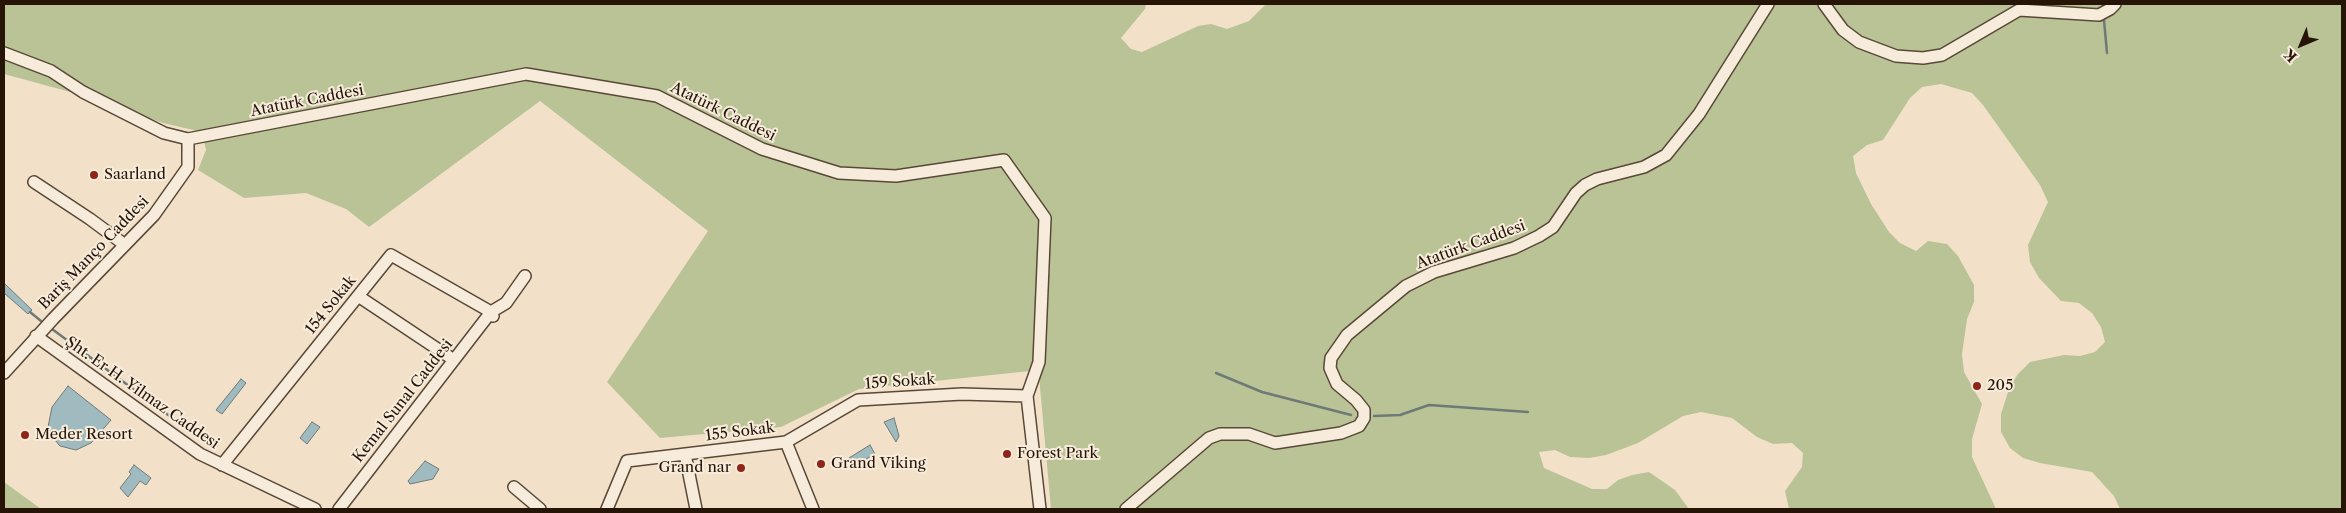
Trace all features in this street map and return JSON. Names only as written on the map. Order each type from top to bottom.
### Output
[{"type":"street","name":"Atatürk Caddesi","points":[[1126,509],[1209,438],[1220,434],[1249,434],[1275,443],[1341,433],[1358,426],[1364,418],[1364,410],[1356,400],[1337,384],[1330,368],[1334,353],[1347,335],[1406,286],[1434,272],[1514,248],[1539,236],[1553,227],[1576,193],[1585,185],[1597,179],[1644,168],[1666,155],[1699,114],[1768,4]]},
{"type":"street","points":[[1824,4],[1843,30],[1859,42],[1896,56],[1932,58],[2019,10],[2099,15],[2115,4]]},
{"type":"street","points":[[4,53],[51,71],[83,92],[164,133],[188,139]]},
{"type":"street","name":"Atatürk Caddesi","points":[[188,139],[526,74],[657,96],[762,149],[839,173],[896,176],[1004,160],[1045,218],[1039,362],[1027,396],[1040,509]]},
{"type":"street","name":"Bariş Manço Caddesi","points":[[4,373],[36,336],[154,215],[188,167],[188,139]]},
{"type":"street","points":[[34,182],[90,218],[125,245]]},
{"type":"street","name":"154 Sokak","points":[[222,465],[391,255],[492,314]]},
{"type":"street","name":"Kemal Sunal Caddesi","points":[[339,509],[454,360],[492,314],[506,303],[525,276]]},
{"type":"street","points":[[358,296],[454,360]]},
{"type":"street","name":"Şht. Er H. Yilmaz Caddesi","points":[[36,336],[200,454],[315,509]]},
{"type":"street","name":"159 Sokak","points":[[786,442],[858,400],[962,394],[1027,396]]},
{"type":"street","name":"155 Sokak","points":[[607,509],[627,461],[786,442],[813,509]]},
{"type":"street","points":[[685,454],[696,509]]},
{"type":"street","points":[[514,487],[540,509]]},
{"type":"green space","points":[[4,4],[1146,4],[1145,9],[1121,38],[1131,49],[1142,52],[1198,26],[1211,24],[1227,29],[1249,21],[1266,4],[2342,4],[2342,509],[2120,509],[2114,496],[2092,472],[2040,463],[2023,458],[2010,448],[2001,432],[2001,414],[2010,386],[2018,374],[2030,362],[2064,355],[2080,356],[2095,352],[2105,342],[2101,327],[2092,313],[2079,303],[2061,301],[2039,278],[2030,262],[2028,245],[2048,202],[2040,185],[1983,105],[1972,93],[1941,84],[1922,87],[1910,98],[1883,140],[1867,145],[1853,156],[1856,173],[1871,204],[1889,232],[1900,243],[1916,251],[1928,241],[1947,244],[1958,256],[1974,285],[1974,302],[1967,319],[1962,354],[1964,372],[1982,404],[1972,439],[1972,457],[1996,509],[1789,509],[1785,491],[1802,467],[1803,453],[1792,443],[1773,444],[1757,437],[1732,418],[1701,412],[1683,416],[1638,443],[1606,455],[1589,458],[1570,457],[1555,450],[1539,452],[1544,468],[1592,489],[1607,489],[1618,480],[1649,472],[1675,490],[1689,509],[1051,509],[1039,376],[1030,371],[859,389],[781,427],[660,438],[607,382],[708,231],[540,101],[369,227],[346,209],[306,193],[244,198],[198,170],[206,150],[202,132],[163,123],[85,96],[4,74]]},
{"type":"green space","points":[[4,482],[41,509],[4,509]]},
{"type":"water","points":[[4,283],[32,310],[28,314],[4,293]]},
{"type":"water","points":[[241,379],[246,383],[222,414],[216,410]]},
{"type":"water","points":[[68,386],[111,420],[91,443],[76,450],[60,446],[49,433],[48,427],[52,407]]},
{"type":"water","points":[[894,418],[899,436],[896,442],[884,422]]},
{"type":"water","points":[[312,422],[320,427],[307,444],[300,438]]},
{"type":"water","points":[[870,445],[875,454],[854,466],[849,458]]},
{"type":"water","points":[[425,461],[439,469],[433,479],[410,484],[408,481]]},
{"type":"water","points":[[134,465],[151,478],[146,485],[140,481],[128,497],[120,488],[131,474],[129,472]]},
{"type":"waterway","points":[[2104,20],[2107,53]]},
{"type":"waterway","points":[[30,312],[41,321]]},
{"type":"waterway","points":[[52,329],[179,423],[217,445]]},
{"type":"waterway","points":[[1216,373],[1262,392],[1351,415]]},
{"type":"waterway","points":[[1374,416],[1400,415],[1429,405],[1528,412]]},
{"type":"place","name":"Saarland","points":[[94,175]]},
{"type":"place","name":"205","points":[[1977,386]]},
{"type":"place","name":"Meder Resort","points":[[25,435]]},
{"type":"place","name":"Forest Park","points":[[1007,454]]},
{"type":"place","name":"Grand Viking","points":[[821,464]]},
{"type":"place","name":"Grand nar","points":[[741,468]]}]
